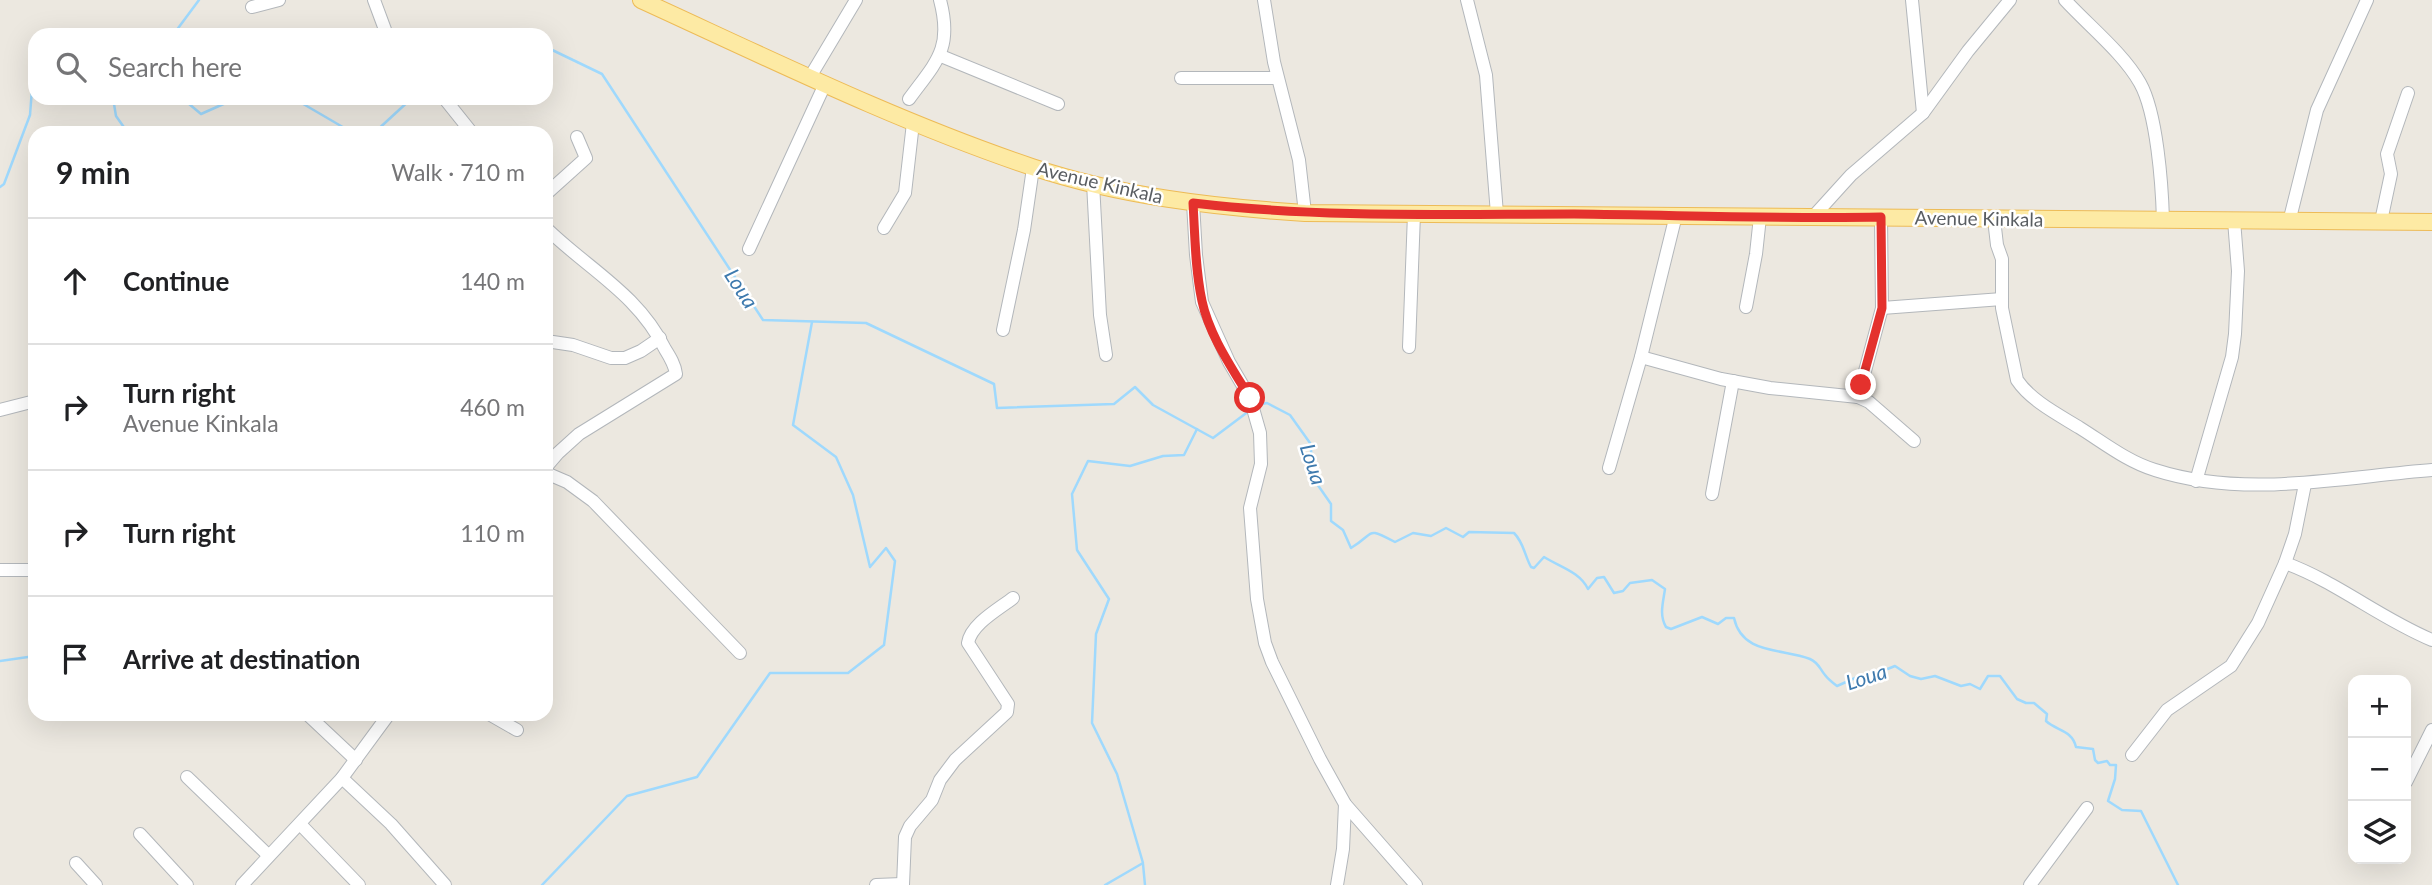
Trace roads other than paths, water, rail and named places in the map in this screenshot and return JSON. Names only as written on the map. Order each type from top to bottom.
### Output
[{"type":"main road","name":"Avenue Kinkala","points":[[641,0],[914,123],[1033,167],[1093,183],[1193,203],[1305,213],[2432,222]]},
{"type":"street","points":[[252,7],[279,0]]},
{"type":"street","points":[[374,0],[384,28]]},
{"type":"street","points":[[750,249],[818,81],[856,0]]},
{"type":"street","points":[[909,99],[940,56],[945,19],[940,0]]},
{"type":"street","points":[[1264,0],[1277,78],[1299,160],[1305,213]]},
{"type":"street","points":[[1467,0],[1486,75],[1497,214]]},
{"type":"street","points":[[1912,0],[1923,113]]},
{"type":"street","points":[[1811,218],[1851,175],[1923,113],[1968,51],[2010,0]]},
{"type":"street","points":[[2065,0],[2125,62],[2141,85],[2148,104],[2162,180],[2163,220]]},
{"type":"street","points":[[2289,222],[2317,110],[2367,0]]},
{"type":"street","points":[[940,56],[1058,104]]},
{"type":"street","points":[[1181,78],[1277,78]]},
{"type":"street","points":[[2381,221],[2391,174],[2387,154],[2408,93]]},
{"type":"street","points":[[450,105],[466,126]]},
{"type":"street","points":[[884,228],[905,193],[914,123]]},
{"type":"street","points":[[553,188],[586,158],[577,137]]},
{"type":"street","points":[[1003,330],[1024,230],[1033,167]]},
{"type":"street","points":[[1093,183],[1100,316],[1106,355]]},
{"type":"street","points":[[1193,203],[1202,302],[1229,362],[1250,398],[1259,433],[1261,464],[1250,508],[1261,624],[1272,662],[1345,804],[1416,885]]},
{"type":"street","points":[[1409,347],[1414,214]]},
{"type":"street","points":[[1609,468],[1641,357],[1676,215]]},
{"type":"street","points":[[1746,307],[1760,217]]},
{"type":"street","points":[[1858,397],[1882,308],[1881,217]]},
{"type":"street","points":[[1994,219],[1997,245],[2002,259],[2002,299],[2017,380],[2023,389],[2058,414],[2125,456],[2153,470],[2196,481],[2305,484],[2432,470]]},
{"type":"street","points":[[2196,481],[2232,356],[2238,271],[2234,220]]},
{"type":"street","points":[[553,234],[644,313],[676,370],[675,377],[579,434],[553,459]]},
{"type":"street","points":[[1882,308],[2002,299]]},
{"type":"street","points":[[553,342],[573,345],[611,358],[625,358],[660,338]]},
{"type":"street","points":[[1641,357],[1674,368],[1770,388],[1858,397],[1869,402],[1914,440]]},
{"type":"street","points":[[1712,494],[1733,381]]},
{"type":"street","points":[[0,410],[28,403]]},
{"type":"street","points":[[553,476],[567,482],[593,501],[740,653]]},
{"type":"street","points":[[2132,755],[2167,710],[2231,666],[2258,623],[2285,563],[2295,534],[2305,484]]},
{"type":"street","points":[[2285,563],[2311,573],[2397,624],[2432,640]]},
{"type":"street","points":[[0,570],[28,570]]},
{"type":"street","points":[[876,885],[902,885],[905,836],[910,826],[932,800],[940,780],[955,760],[1007,712],[1008,704],[968,639],[990,615],[1013,598]]},
{"type":"street","points":[[314,721],[356,760]]},
{"type":"street","points":[[242,885],[342,778],[384,721]]},
{"type":"street","points":[[501,721],[517,730]]},
{"type":"street","points":[[2411,772],[2432,730]]},
{"type":"street","points":[[2422,751],[2432,761]]},
{"type":"street","points":[[187,777],[268,855]]},
{"type":"street","points":[[342,778],[391,824],[445,885]]},
{"type":"street","points":[[1337,885],[1343,849],[1345,804]]},
{"type":"street","points":[[2030,885],[2087,808]]},
{"type":"street","points":[[300,824],[359,885]]},
{"type":"street","points":[[141,834],[187,885]]},
{"type":"street","points":[[76,863],[96,885]]},
{"type":"waterway","name":"Loua","points":[[178,28],[199,0]]},
{"type":"waterway","name":"Loua","points":[[553,50],[602,74],[763,320],[866,323],[994,384],[997,408],[1114,404],[1135,387],[1153,405],[1213,438],[1249,411]]},
{"type":"waterway","points":[[0,187],[4,184],[30,115],[31,105]]},
{"type":"waterway","points":[[114,105],[116,116],[123,126]]},
{"type":"waterway","name":"Loua","points":[[190,105],[201,114],[221,105]]},
{"type":"waterway","name":"Loua","points":[[305,105],[341,126]]},
{"type":"waterway","name":"Loua","points":[[382,126],[404,105]]},
{"type":"waterway","points":[[542,885],[627,796],[697,777],[770,673],[848,673],[884,645],[895,561],[886,548],[870,567],[853,495],[836,457],[793,425],[812,322]]},
{"type":"waterway","name":"Loua","points":[[1257,405],[1267,403],[1290,415],[1310,443],[1315,481],[1331,504],[1331,521],[1343,530],[1351,548],[1371,533],[1395,542],[1413,533],[1431,536],[1446,528],[1463,537],[1469,532],[1514,533],[1531,567],[1534,568],[1544,557],[1575,574],[1588,589],[1597,578],[1604,577],[1614,593],[1623,591],[1630,583],[1652,580],[1665,589],[1662,613],[1666,627],[1671,629],[1702,617],[1718,624],[1726,618],[1734,618],[1738,630],[1754,644],[1810,659],[1837,686],[1862,675],[1870,676],[1895,666],[1910,676],[1921,679],[1935,676],[1961,686],[1970,684],[1980,689],[1988,676],[2000,676],[2017,699],[2034,703],[2047,714],[2046,721],[2068,734],[2076,747],[2093,749],[2098,763],[2107,761],[2110,765],[2116,765],[2108,801],[2122,810],[2141,811],[2178,885]]},
{"type":"waterway","points":[[1105,885],[1143,863],[1117,774],[1092,723],[1096,634],[1109,599],[1077,550],[1072,494],[1088,461],[1130,466],[1163,456],[1184,455],[1197,429]]},
{"type":"waterway","points":[[0,661],[28,657]]},
{"type":"waterway","points":[[1143,864],[1145,885]]}]
